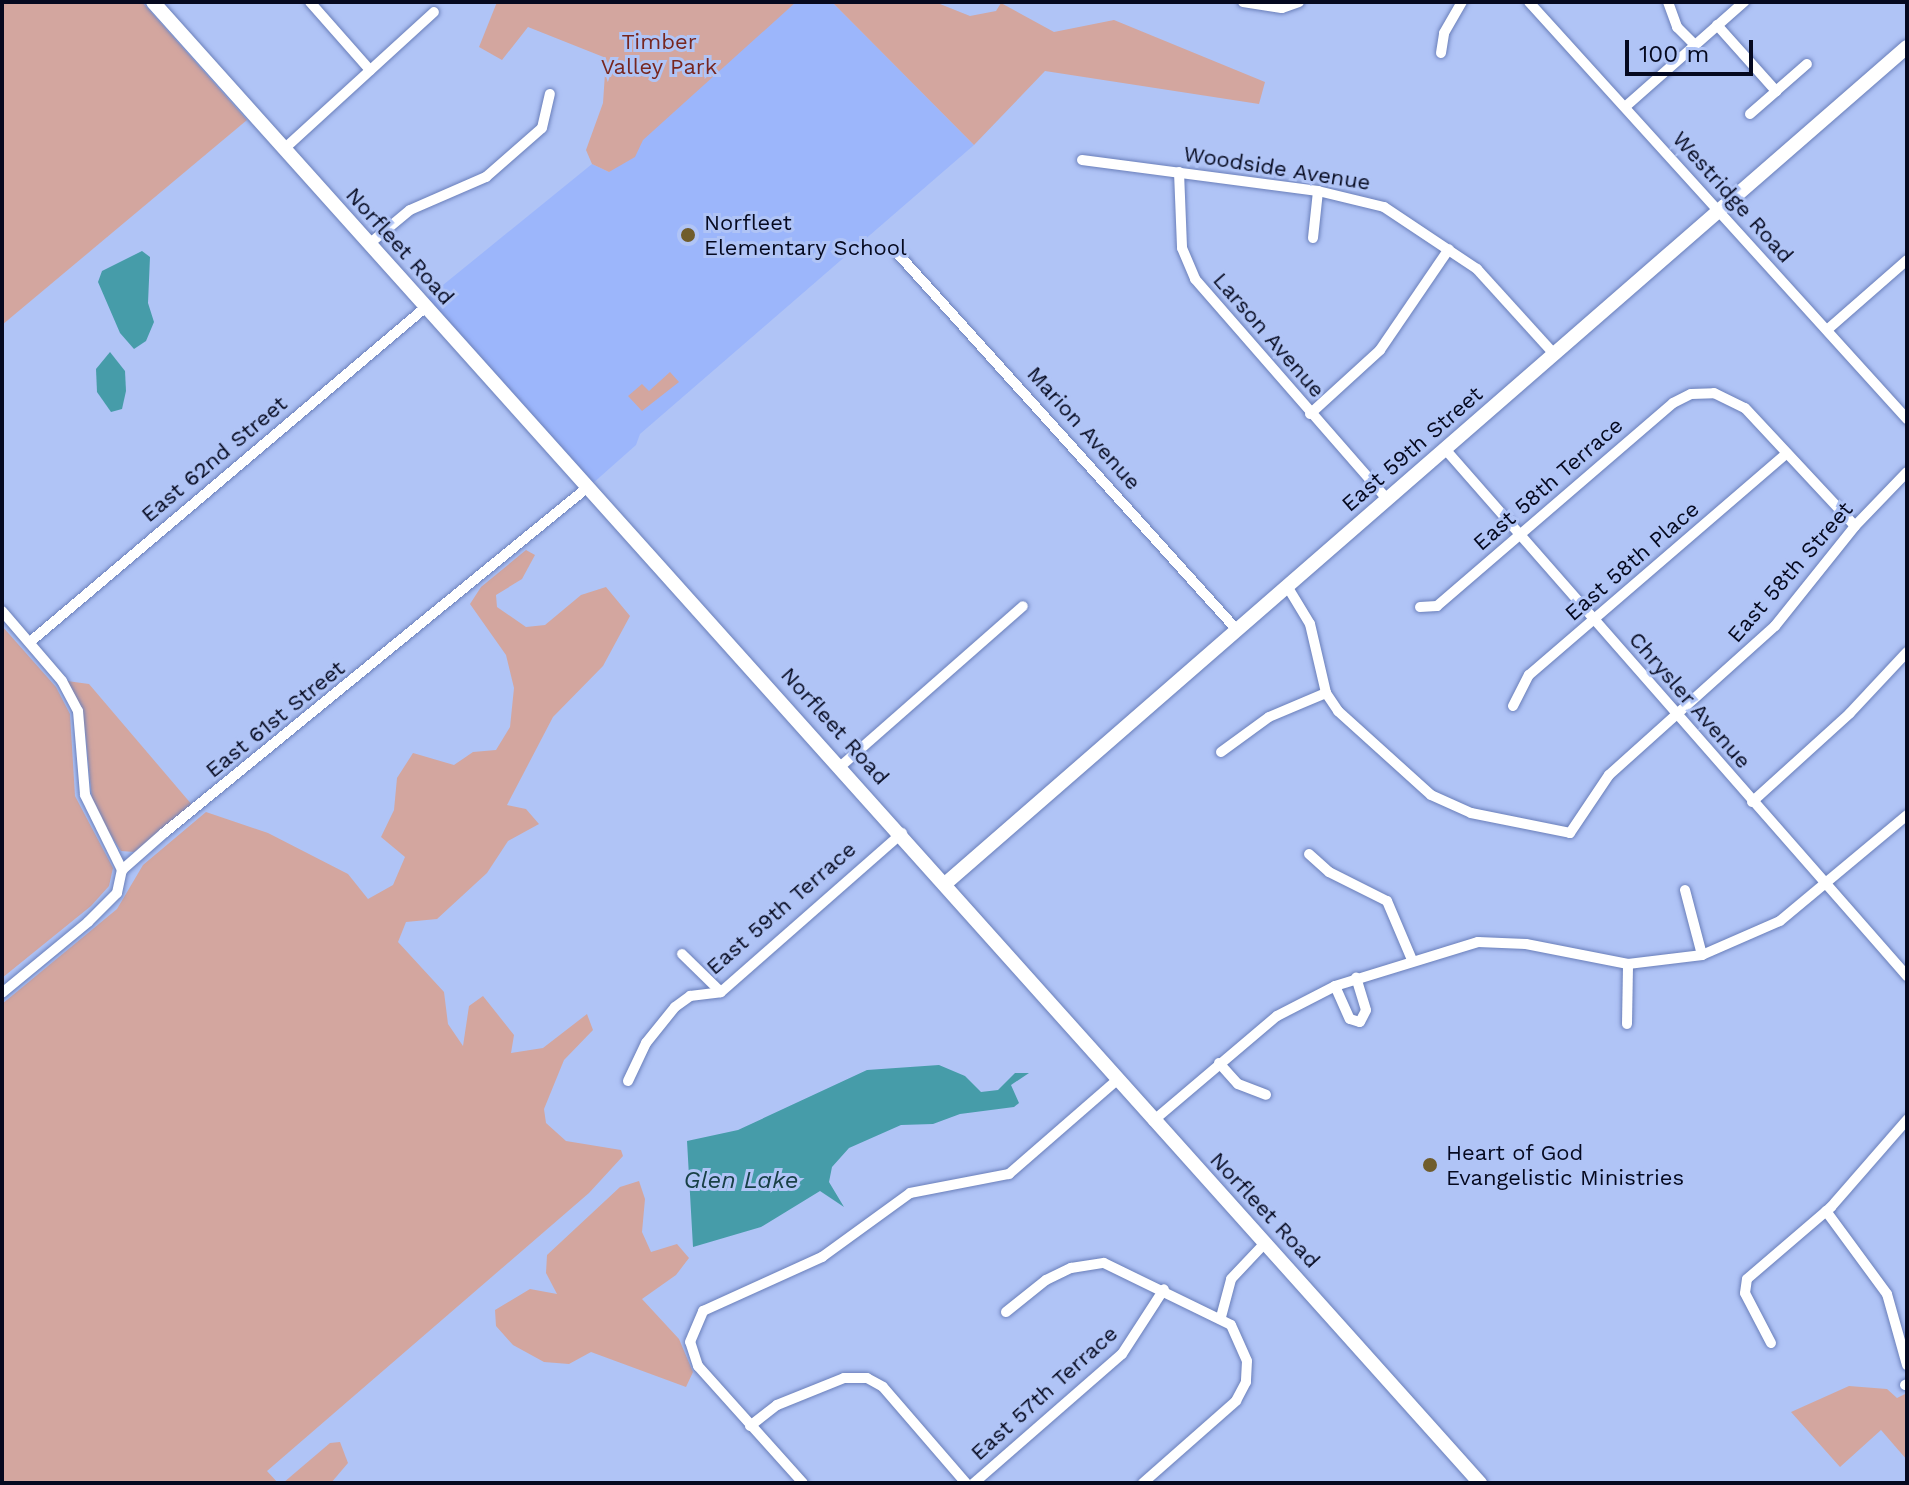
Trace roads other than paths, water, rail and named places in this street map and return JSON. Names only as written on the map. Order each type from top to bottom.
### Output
[{"type":"street","name":"Norfleet Road","points":[[153,2],[902,833],[1116,1081],[1480,1483]]},
{"type":"street","points":[[310,2],[370,70]]},
{"type":"street","points":[[1243,2],[1282,8],[1299,2]]},
{"type":"street","points":[[1441,53],[1444,33],[1462,2]]},
{"type":"street","name":"Westridge Road","points":[[1529,2],[1907,419]]},
{"type":"street","points":[[1668,2],[1677,27],[1694,44]]},
{"type":"street","points":[[1625,107],[1744,2]]},
{"type":"street","points":[[284,149],[434,12]]},
{"type":"street","points":[[1717,25],[1776,91]]},
{"type":"street","name":"East 59th Street","points":[[945,884],[1907,47]]},
{"type":"street","points":[[1750,114],[1807,64]]},
{"type":"street","points":[[369,244],[410,210],[486,177],[542,128],[550,94]]},
{"type":"street","name":"Woodside Avenue","points":[[1082,160],[1318,191],[1384,207],[1449,249],[1502,293],[1554,354]]},
{"type":"street","name":"Larson Avenue","points":[[1179,172],[1182,248],[1195,279],[1387,499]]},
{"type":"street","points":[[1313,238],[1318,191]]},
{"type":"street","points":[[1310,414],[1380,350],[1449,249]]},
{"type":"street","name":"Marion Avenue","points":[[899,255],[1237,630]]},
{"type":"street","points":[[1827,330],[1907,260]]},
{"type":"street","name":"East 62nd Street","points":[[30,642],[426,307]]},
{"type":"street","name":"East 58th Terrace","points":[[1420,607],[1437,606],[1673,403],[1705,392],[1736,401],[1787,453]]},
{"type":"street","name":"Chrysler Avenue","points":[[1445,449],[1752,802],[1906,972]]},
{"type":"street","points":[[1787,453],[1855,526]]},
{"type":"street","name":"East 58th Place","points":[[1513,706],[1529,675],[1787,453]]},
{"type":"street","name":"East 58th Street","points":[[1326,693],[1349,724],[1431,795],[1471,813],[1570,833],[1609,775],[1775,626],[1855,526],[1907,472]]},
{"type":"street","name":"East 61st Street","points":[[2,993],[88,922],[117,893],[122,870],[588,487]]},
{"type":"street","points":[[1221,752],[1269,717],[1326,693],[1310,624],[1287,586]]},
{"type":"street","points":[[841,766],[1023,606]]},
{"type":"street","points":[[2,611],[30,642],[78,711],[85,795],[122,870]]},
{"type":"street","points":[[1752,802],[1850,713],[1907,652]]},
{"type":"street","points":[[1153,1121],[1277,1016],[1335,986],[1412,960],[1494,941],[1628,964],[1702,955],[1768,928],[1826,885],[1907,815]]},
{"type":"street","name":"East 59th Terrace","points":[[628,1081],[646,1043],[675,1007],[690,996],[721,992],[902,833]]},
{"type":"street","points":[[1309,854],[1329,872],[1387,901],[1412,960]]},
{"type":"street","points":[[1685,890],[1702,955]]},
{"type":"street","points":[[682,954],[721,992]]},
{"type":"street","points":[[1627,1024],[1628,964]]},
{"type":"street","points":[[1335,986],[1350,1019],[1360,1022],[1367,1014],[1356,978]]},
{"type":"street","points":[[1219,1063],[1238,1084],[1266,1095]]},
{"type":"street","points":[[803,1483],[698,1366],[691,1334],[696,1319],[714,1303],[822,1257],[910,1193],[1009,1174],[1116,1081]]},
{"type":"street","points":[[1771,1343],[1745,1293],[1747,1279],[1826,1211],[1907,1120]]},
{"type":"street","points":[[1826,1211],[1887,1294],[1907,1365]]},
{"type":"street","points":[[1221,1317],[1231,1279],[1265,1243]]},
{"type":"street","points":[[1006,1312],[1046,1280],[1088,1263],[1116,1266],[1221,1317],[1244,1346],[1246,1382],[1240,1393],[1143,1483]]},
{"type":"street","name":"East 57th Terrace","points":[[974,1483],[1122,1354],[1164,1289]]},
{"type":"street","points":[[750,1426],[777,1405],[844,1378],[867,1378],[883,1387],[966,1483]]},
{"type":"water","points":[[142,251],[150,257],[148,303],[154,322],[146,341],[134,349],[120,333],[98,282],[102,271]]},
{"type":"water","points":[[110,352],[125,371],[126,391],[122,409],[111,412],[97,392],[96,369]]},
{"type":"water","name":"Glen Lake","points":[[939,1065],[965,1076],[981,1092],[998,1090],[1015,1073],[1029,1073],[1011,1085],[1019,1103],[1014,1107],[960,1114],[933,1124],[901,1125],[849,1148],[832,1167],[829,1182],[844,1207],[820,1191],[761,1227],[693,1247],[687,1141],[738,1130],[867,1070]]},
{"type":"place","name":"Norfleet Elementary School","points":[[688,235]]},
{"type":"place","name":"Heart of God Evangelistic Ministries","points":[[1430,1165]]},
{"type":"park label","name":"Timber Valley Park","points":[[659,54]]}]
